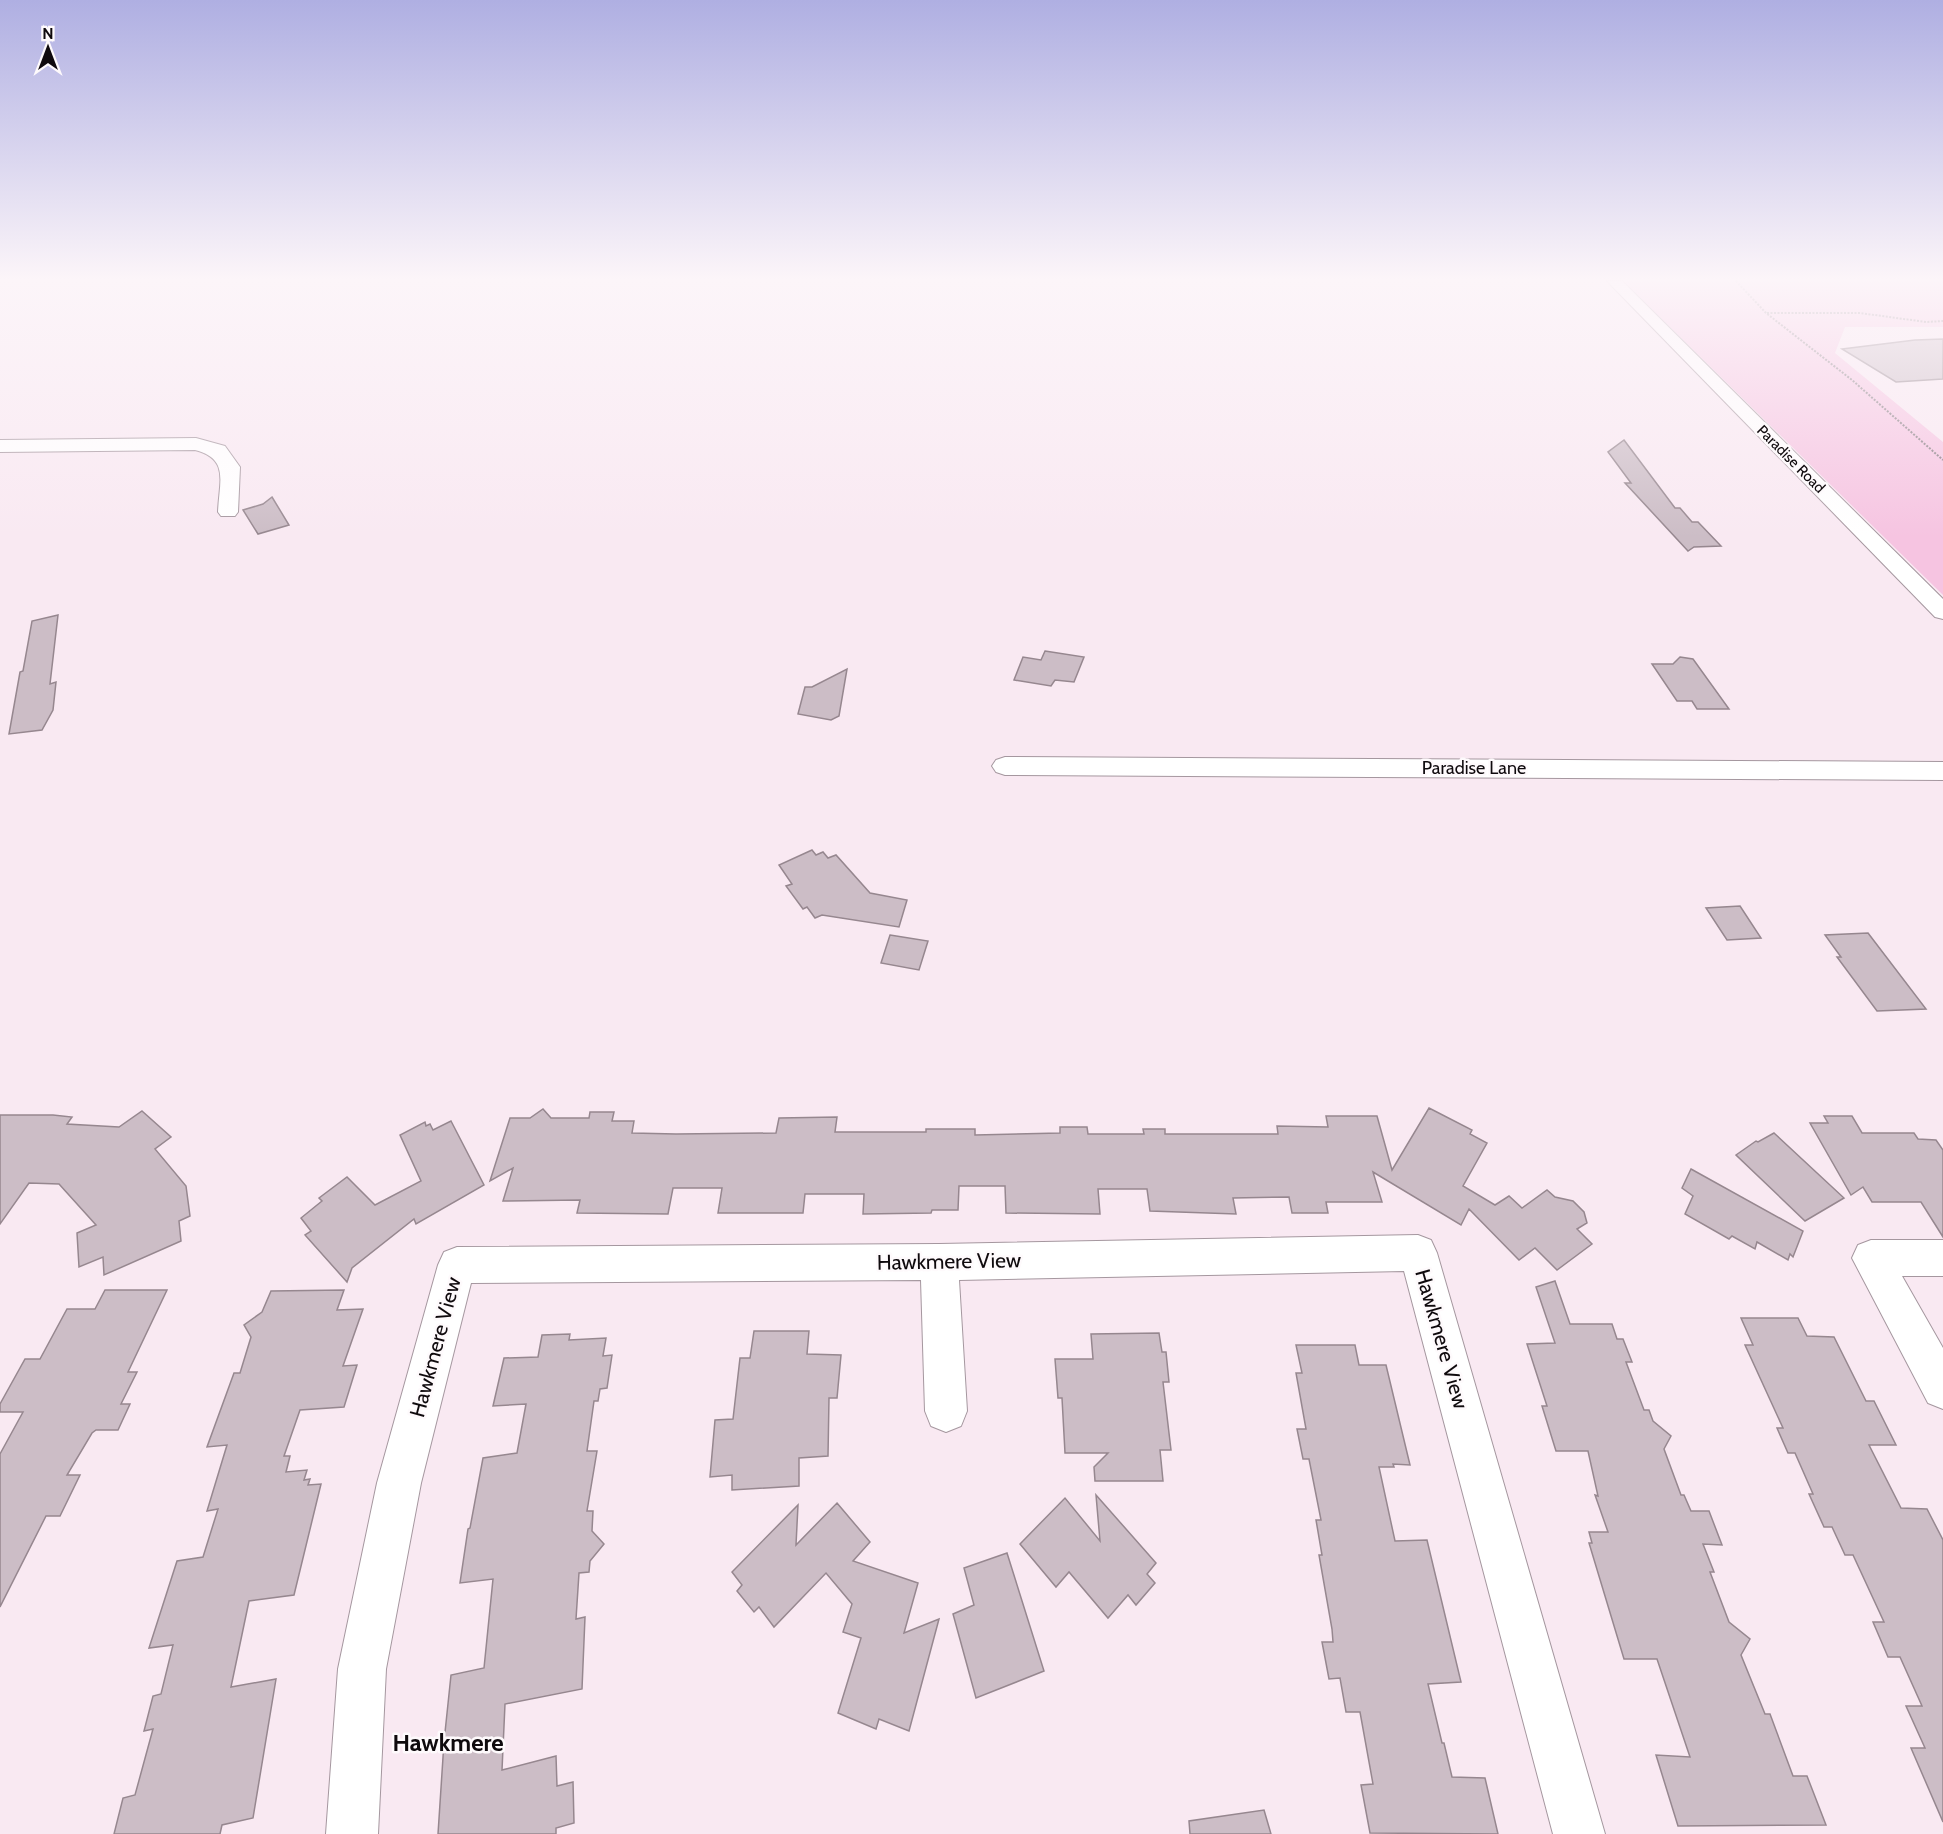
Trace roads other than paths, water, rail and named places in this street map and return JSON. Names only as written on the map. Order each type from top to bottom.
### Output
[{"type":"street","name":"Paradise Road","points":[[1699,367],[1943,612]]},
{"type":"street","points":[[0,447],[196,444],[218,450],[230,467],[228,512]]},
{"type":"street","name":"Paradise Lane","points":[[1005,766],[1943,771]]},
{"type":"street","name":"Hawkmere View","points":[[352,1834],[362,1669],[399,1483],[457,1265],[939,1262],[1418,1253],[1579,1834]]},
{"type":"street","points":[[1943,1257],[1871,1258],[1943,1388]]},
{"type":"street","points":[[939,1262],[946,1411]]},
{"type":"district","name":"Hawkmere","points":[[448,1742]]}]
